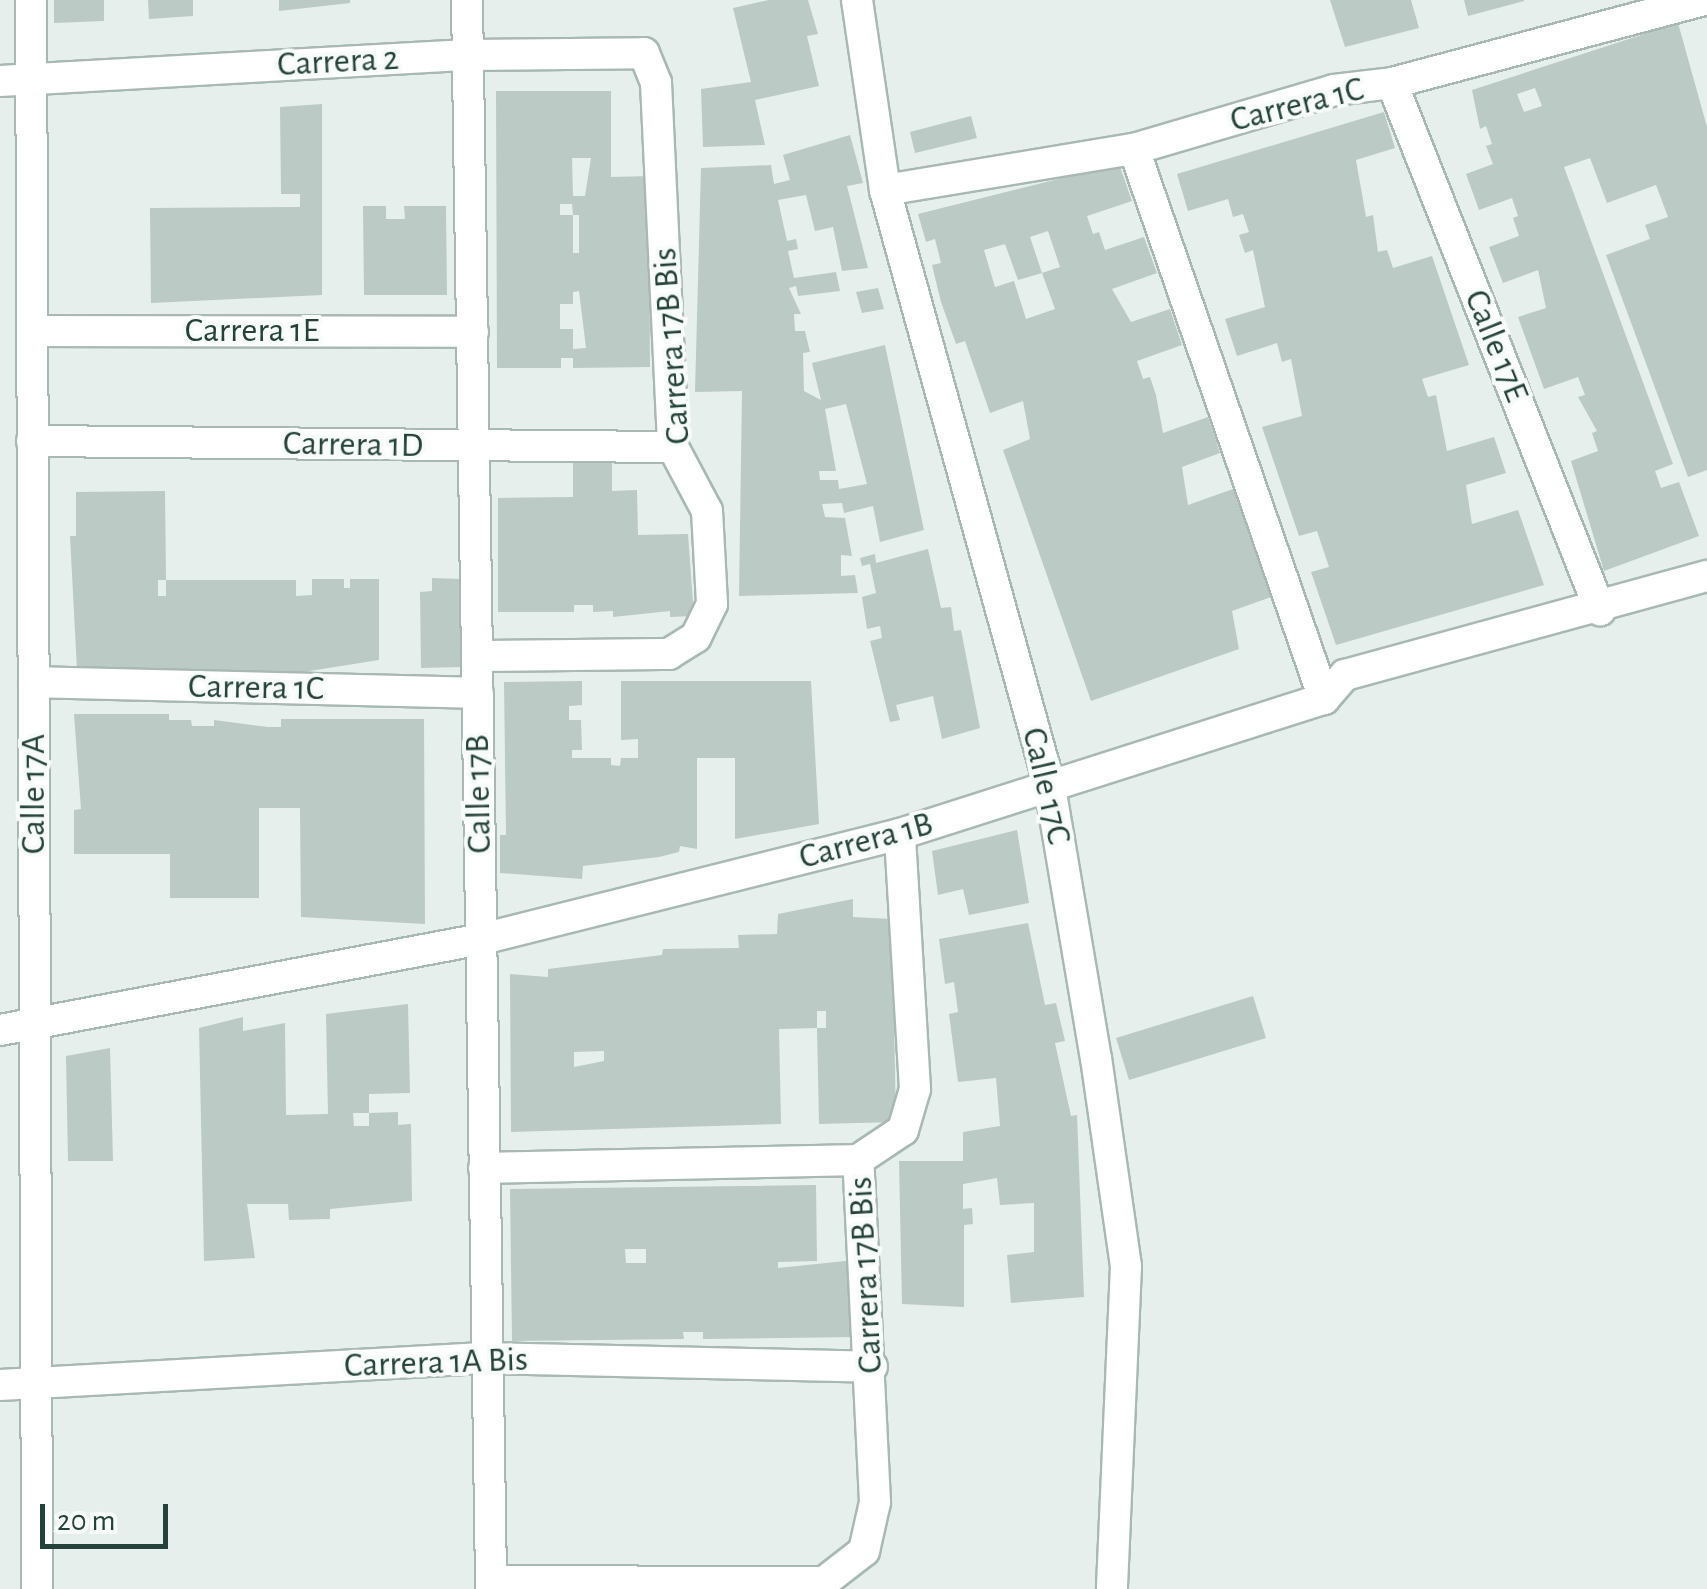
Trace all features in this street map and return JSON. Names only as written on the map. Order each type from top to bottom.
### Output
[{"type":"street","name":"Calle 17A","points":[[30,0],[37,1589]]},
{"type":"street","name":"Calle 17B","points":[[467,0],[491,1585]]},
{"type":"street","name":"Calle 17C","points":[[857,0],[885,190],[1050,787],[1126,1266],[1112,1589]]},
{"type":"street","name":"Carrera 1C","points":[[885,190],[1134,149],[1334,90],[1392,83],[1704,5]]},
{"type":"street","name":"Carrera 2","points":[[0,81],[467,55],[644,53],[656,83]]},
{"type":"street","name":"Carrera 17B Bis","points":[[478,656],[670,654],[696,637],[712,604],[707,511],[673,447],[656,83]]},
{"type":"street","name":"Calle 17E","points":[[1392,83],[1600,610]]},
{"type":"street","points":[[1134,149],[1324,699]]},
{"type":"street","name":"Carrera 1E","points":[[32,331],[473,332]]},
{"type":"street","name":"Carrera 1D","points":[[32,441],[673,447]]},
{"type":"street","name":"Carrera 1B","points":[[0,1030],[35,1020],[482,939],[900,834],[1324,699],[1345,675],[1600,610],[1707,576]]},
{"type":"street","name":"Carrera 1C","points":[[34,682],[478,694]]},
{"type":"street","name":"Carrera 17B Bis","points":[[491,1585],[824,1582],[864,1551],[875,1502],[872,1366],[858,1160],[903,1130],[915,1089],[900,834]]},
{"type":"street","points":[[484,1168],[858,1160]]},
{"type":"street","name":"Carrera 1A Bis","points":[[0,1384],[487,1358],[872,1366]]},
{"type":"building","points":[[54,0],[104,0],[104,21],[54,23]]},
{"type":"building","points":[[148,0],[193,0],[193,16],[149,19]]},
{"type":"building","points":[[279,0],[350,0],[350,3],[279,11]]},
{"type":"building","points":[[769,0],[808,0],[818,34],[807,36],[819,86],[755,100],[765,145],[703,147],[701,89],[751,82],[733,8]]},
{"type":"building","points":[[1330,0],[1411,0],[1419,28],[1345,47]]},
{"type":"building","points":[[1464,0],[1524,0],[1524,1],[1468,16]]},
{"type":"building","points":[[1678,23],[1707,127],[1707,470],[1688,477],[1606,255],[1650,239],[1645,225],[1668,217],[1656,185],[1607,203],[1590,158],[1564,167],[1673,464],[1655,471],[1661,488],[1679,482],[1699,536],[1604,571],[1571,461],[1598,451],[1592,433],[1597,431],[1578,397],[1585,395],[1578,377],[1544,389],[1518,317],[1546,308],[1538,270],[1503,283],[1489,247],[1519,236],[1513,218],[1518,216],[1512,198],[1479,210],[1466,174],[1493,164],[1486,146],[1492,144],[1486,126],[1480,129],[1472,90]],"holes":[[[1535,88],[1542,106],[1524,112],[1517,94]]]},
{"type":"building","points":[[496,91],[611,91],[611,177],[649,176],[650,367],[573,368],[573,358],[561,358],[561,368],[497,368]],"holes":[[[572,158],[591,158],[585,196],[573,196]],[[560,204],[572,204],[573,215],[560,215]],[[573,215],[579,215],[579,253],[573,253]],[[579,291],[586,348],[573,349],[573,329],[560,329],[560,304],[573,304],[573,292]]]},
{"type":"building","points":[[322,104],[322,295],[151,303],[150,208],[300,207],[300,194],[281,194],[280,107]]},
{"type":"building","points":[[1384,112],[1395,148],[1356,160],[1366,217],[1373,215],[1378,252],[1387,250],[1393,268],[1432,256],[1469,365],[1422,379],[1428,397],[1436,395],[1447,451],[1494,437],[1506,473],[1466,485],[1472,524],[1518,510],[1544,585],[1336,645],[1311,572],[1329,567],[1317,531],[1299,536],[1262,427],[1302,416],[1291,359],[1282,362],[1277,343],[1237,356],[1225,319],[1265,307],[1253,250],[1245,253],[1239,235],[1249,232],[1243,214],[1233,217],[1228,199],[1188,211],[1177,174]]},
{"type":"building","points":[[971,116],[977,138],[915,153],[910,132]]},
{"type":"building","points":[[850,135],[863,183],[847,186],[868,268],[842,271],[833,227],[815,231],[806,195],[778,200],[787,241],[796,239],[798,249],[788,251],[794,278],[836,272],[840,291],[798,296],[796,286],[789,288],[801,314],[794,314],[795,331],[805,331],[810,352],[803,353],[804,391],[821,400],[812,363],[885,345],[924,530],[880,542],[873,506],[844,513],[842,503],[822,504],[825,517],[845,518],[852,556],[841,555],[841,576],[855,575],[858,593],[739,596],[742,391],[695,392],[701,168],[771,165],[774,184],[790,180],[783,155]],"holes":[[[846,404],[867,484],[839,489],[838,480],[820,480],[819,471],[836,471],[825,409]]]},
{"type":"building","points":[[1119,164],[1132,201],[1087,216],[1093,234],[1099,232],[1105,250],[1144,237],[1157,273],[1112,289],[1131,322],[1170,309],[1182,345],[1137,361],[1143,379],[1150,377],[1163,433],[1208,417],[1220,453],[1182,467],[1188,505],[1233,489],[1271,597],[1232,611],[1239,649],[1091,701],[1003,450],[1030,439],[1023,401],[990,413],[965,341],[956,344],[932,265],[941,263],[935,239],[926,242],[918,214]],"holes":[[[1048,231],[1060,267],[1042,273],[1030,237]],[[1005,244],[1018,280],[1042,273],[1055,309],[1026,319],[1014,281],[995,287],[984,250]]]},
{"type":"building","points":[[363,206],[386,206],[386,219],[405,219],[404,206],[446,206],[447,295],[364,295]]},
{"type":"building","points":[[878,288],[884,309],[862,313],[856,292]]},
{"type":"building","points":[[573,454],[612,454],[612,491],[637,490],[638,535],[688,534],[694,616],[670,617],[670,611],[613,617],[613,611],[593,612],[593,605],[574,605],[574,612],[498,612],[498,498],[573,497]]},
{"type":"building","points":[[165,491],[166,580],[296,580],[296,596],[312,595],[312,579],[344,579],[344,588],[350,588],[350,579],[379,579],[379,660],[284,675],[77,670],[70,536],[76,536],[76,492]],"holes":[[[158,580],[166,580],[166,596],[158,596]]]},
{"type":"building","points":[[928,549],[941,608],[951,607],[954,631],[961,630],[980,728],[942,739],[933,696],[896,705],[900,720],[890,722],[870,641],[882,638],[880,626],[867,629],[862,597],[876,593],[870,564],[862,566],[860,558],[875,554],[876,563]]},
{"type":"building","points":[[432,578],[461,579],[462,667],[421,668],[420,592],[432,591]]},
{"type":"building","points":[[582,681],[582,705],[569,706],[569,720],[581,720],[582,750],[572,750],[572,758],[611,758],[611,765],[620,766],[621,758],[638,758],[638,739],[621,740],[621,681],[811,681],[819,824],[735,839],[735,758],[697,758],[697,849],[680,846],[679,852],[659,857],[583,866],[582,879],[500,873],[500,835],[506,835],[504,682]]},
{"type":"building","points":[[74,714],[169,714],[169,720],[191,720],[192,726],[214,726],[214,720],[281,727],[281,719],[424,719],[425,924],[301,917],[300,808],[259,808],[259,898],[170,898],[170,854],[74,854],[74,810],[81,809]]},
{"type":"building","points":[[1017,830],[1029,903],[969,915],[963,889],[938,895],[932,851]]},
{"type":"building","points":[[853,899],[853,917],[892,919],[896,1122],[819,1124],[817,1028],[779,1029],[781,1124],[511,1132],[510,974],[548,977],[548,969],[662,955],[663,949],[739,948],[738,935],[777,934],[778,914]],"holes":[[[817,1011],[826,1011],[826,1028],[817,1028]],[[604,1051],[604,1061],[574,1067],[574,1052]]]},
{"type":"building","points":[[1028,923],[1045,1005],[1056,1003],[1065,1041],[1055,1043],[1071,1116],[1077,1115],[1084,1297],[1011,1303],[1007,1255],[1034,1252],[1034,1203],[1000,1205],[997,1178],[963,1184],[963,1209],[972,1208],[973,1224],[964,1225],[964,1307],[902,1304],[899,1161],[963,1161],[963,1132],[1000,1126],[996,1078],[958,1082],[949,1014],[958,1012],[954,982],[945,984],[939,939]]},
{"type":"building","points":[[1253,996],[1266,1038],[1129,1080],[1116,1038]]},
{"type":"building","points":[[408,1004],[410,1093],[369,1094],[369,1113],[398,1112],[398,1125],[411,1124],[412,1201],[330,1209],[330,1219],[289,1220],[288,1204],[247,1204],[255,1258],[204,1261],[199,1028],[243,1017],[243,1031],[285,1023],[286,1115],[328,1114],[326,1014]],"holes":[[[353,1113],[369,1113],[369,1126],[354,1126]]]},
{"type":"building","points":[[110,1048],[113,1161],[68,1161],[66,1056]]},
{"type":"building","points":[[816,1185],[817,1261],[778,1262],[778,1268],[855,1260],[856,1337],[703,1339],[703,1332],[683,1332],[684,1339],[512,1341],[510,1189]],"holes":[[[625,1249],[646,1249],[646,1263],[626,1263]]]}]
